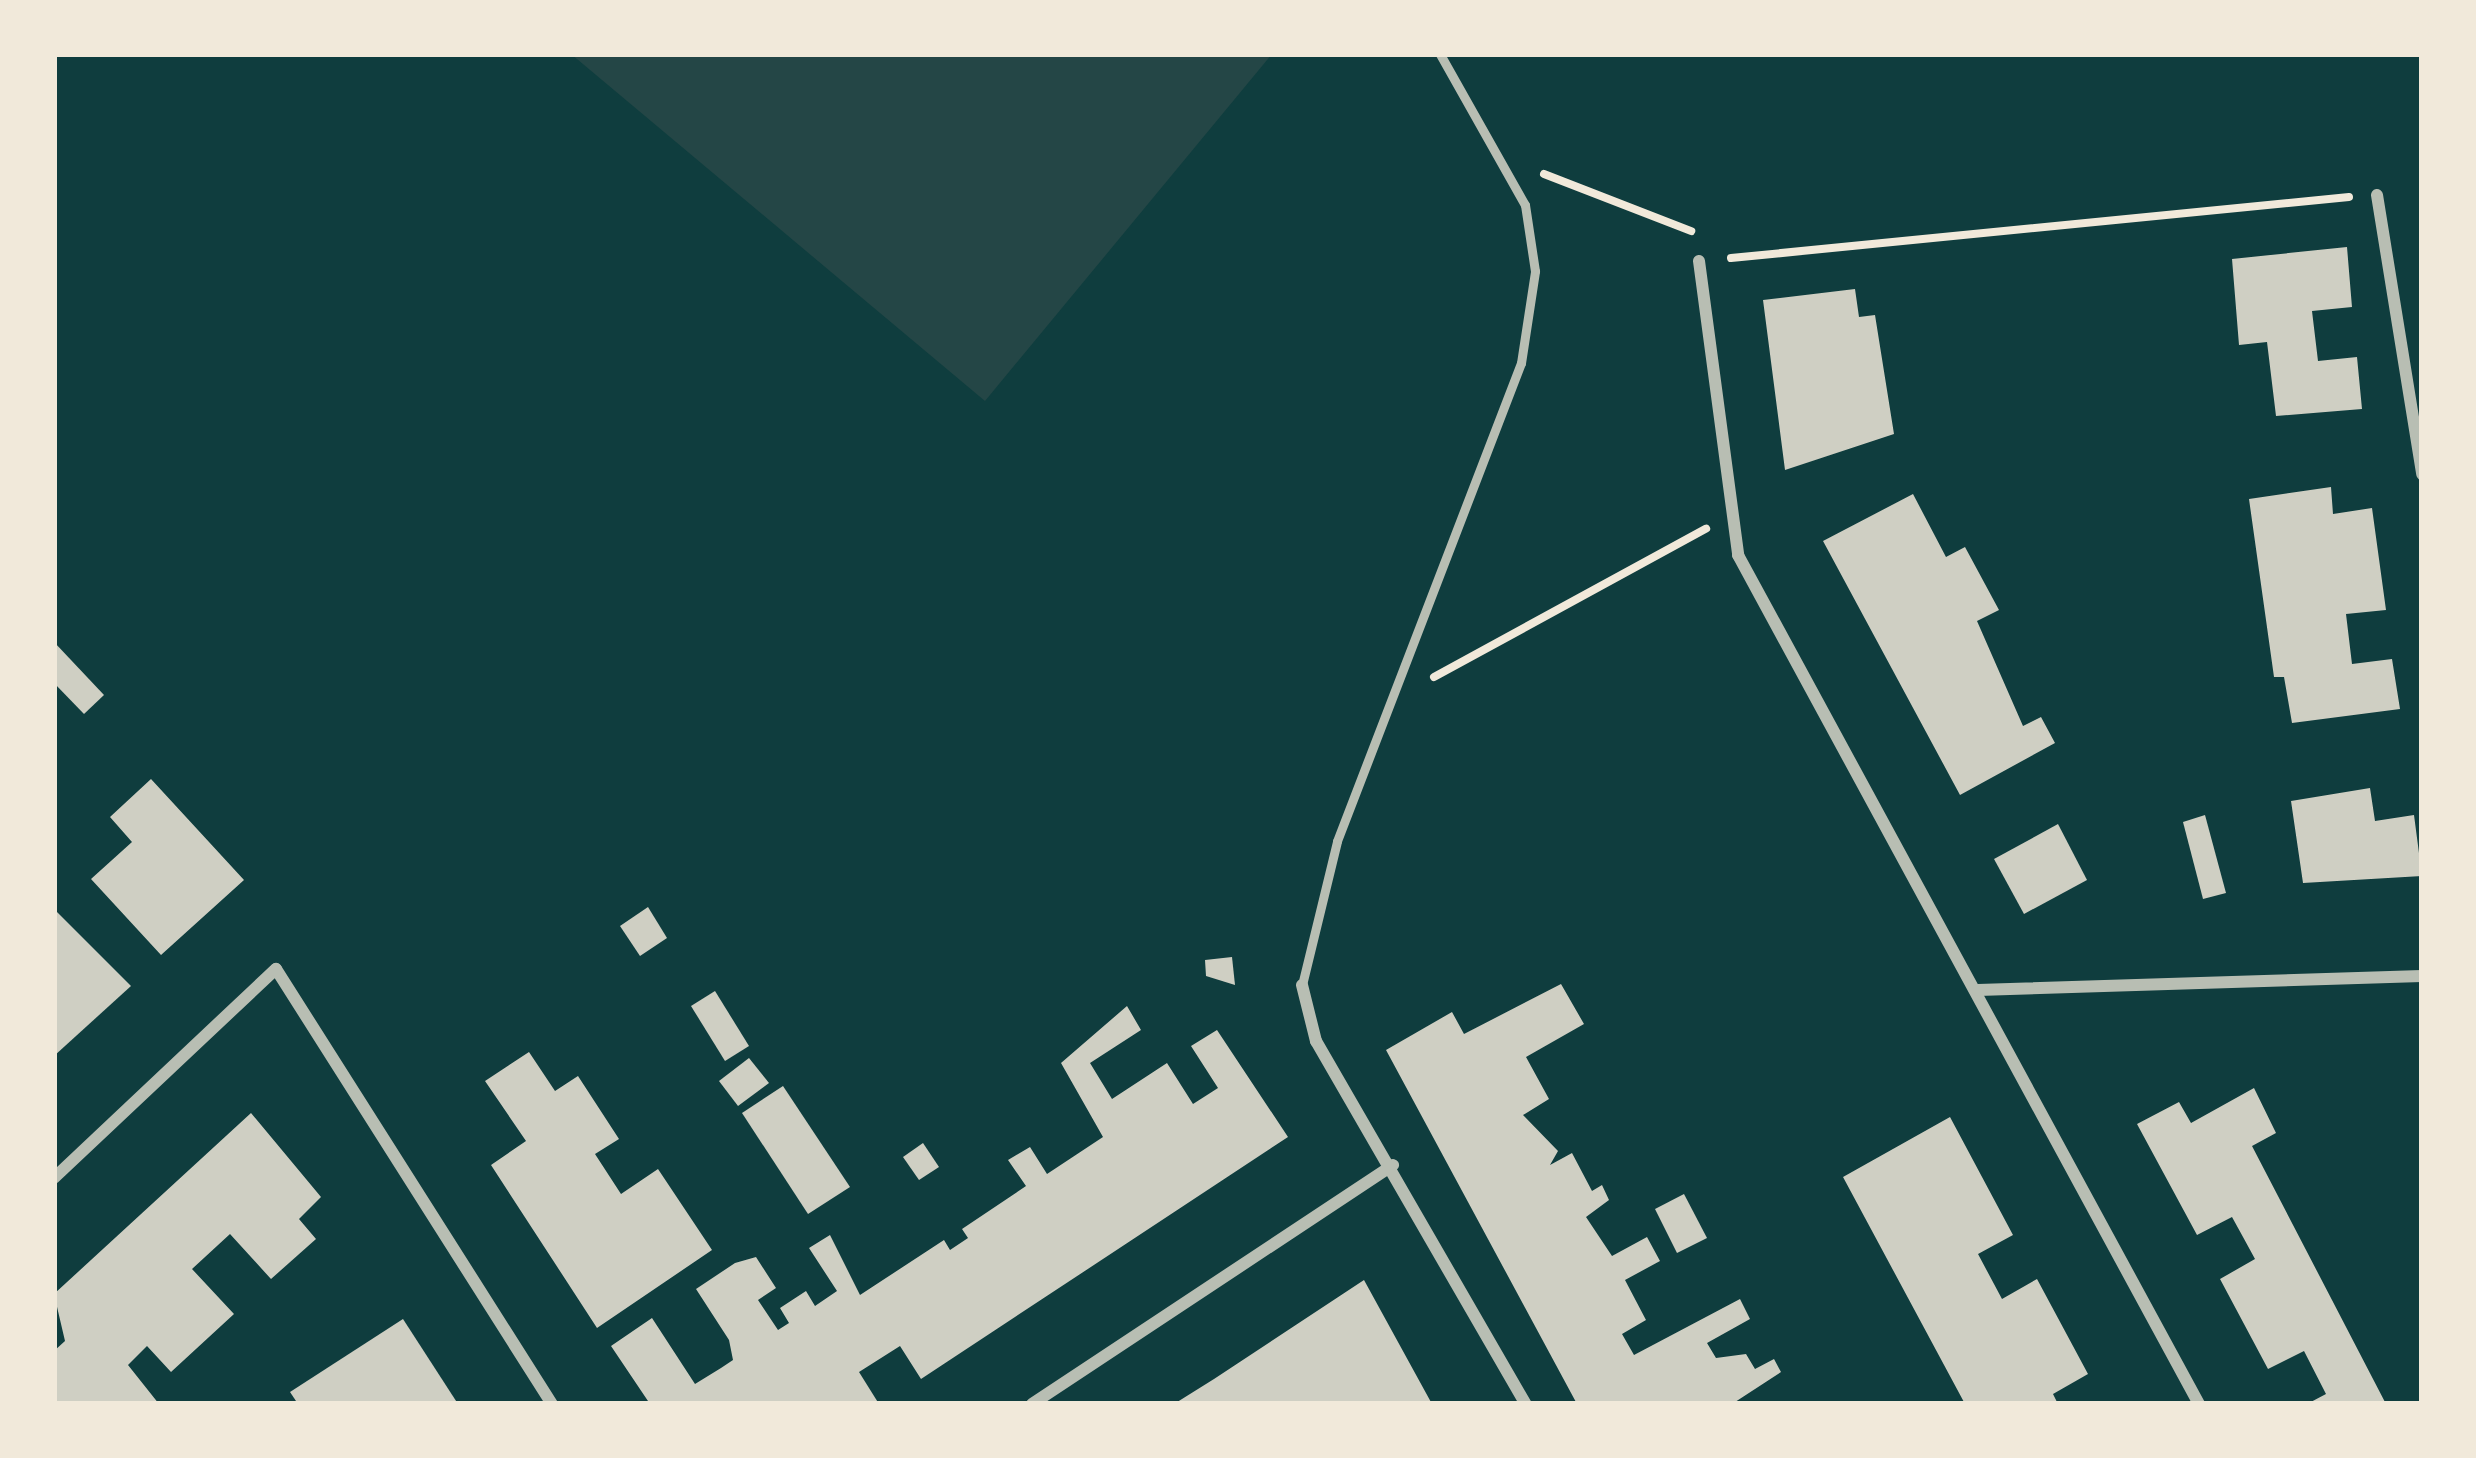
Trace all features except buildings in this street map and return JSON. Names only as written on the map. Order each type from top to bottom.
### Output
[{"type":"street","points":[[2378,195],[2422,474]]},
{"type":"street","points":[[1699,261],[1738,555],[2199,1404]]},
{"type":"street","points":[[54,1178],[276,969],[552,1404]]},
{"type":"street","points":[[1978,990],[2422,976]]},
{"type":"street","points":[[1302,986],[1316,1041],[1393,1166],[1526,1404]]},
{"type":"street","points":[[1032,1404],[1393,1166]]},
{"type":"lane","points":[[1302,986],[1337,842],[1521,363],[1535,271],[1512,177],[1439,54]]},
{"type":"path","points":[[1512,177],[1544,174],[1670,216],[1694,233],[1699,261],[2378,195]]},
{"type":"path","points":[[1391,701],[1733,514]]},
{"type":"shaded area","points":[[571,54],[1272,54],[985,401]]}]
